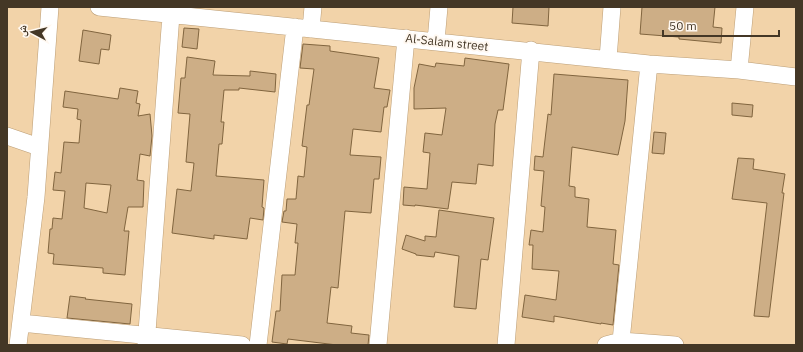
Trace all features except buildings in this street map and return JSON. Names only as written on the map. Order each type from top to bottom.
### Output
[{"type":"street","points":[[50,7],[36,198],[16,335],[242,345]]},
{"type":"street","name":"Al-Salam street","points":[[99,7],[180,13],[303,28],[531,50],[649,64],[739,70],[796,77]]},
{"type":"street","points":[[258,345],[303,28],[313,7]]},
{"type":"street","points":[[436,41],[439,7]]},
{"type":"street","points":[[608,59],[612,7]]},
{"type":"street","points":[[739,70],[745,7]]},
{"type":"street","points":[[147,340],[180,13]]},
{"type":"street","points":[[378,345],[406,38]]},
{"type":"street","points":[[506,345],[531,50]]},
{"type":"street","points":[[649,64],[614,343],[676,345]]},
{"type":"street","points":[[7,136],[39,147]]}]
